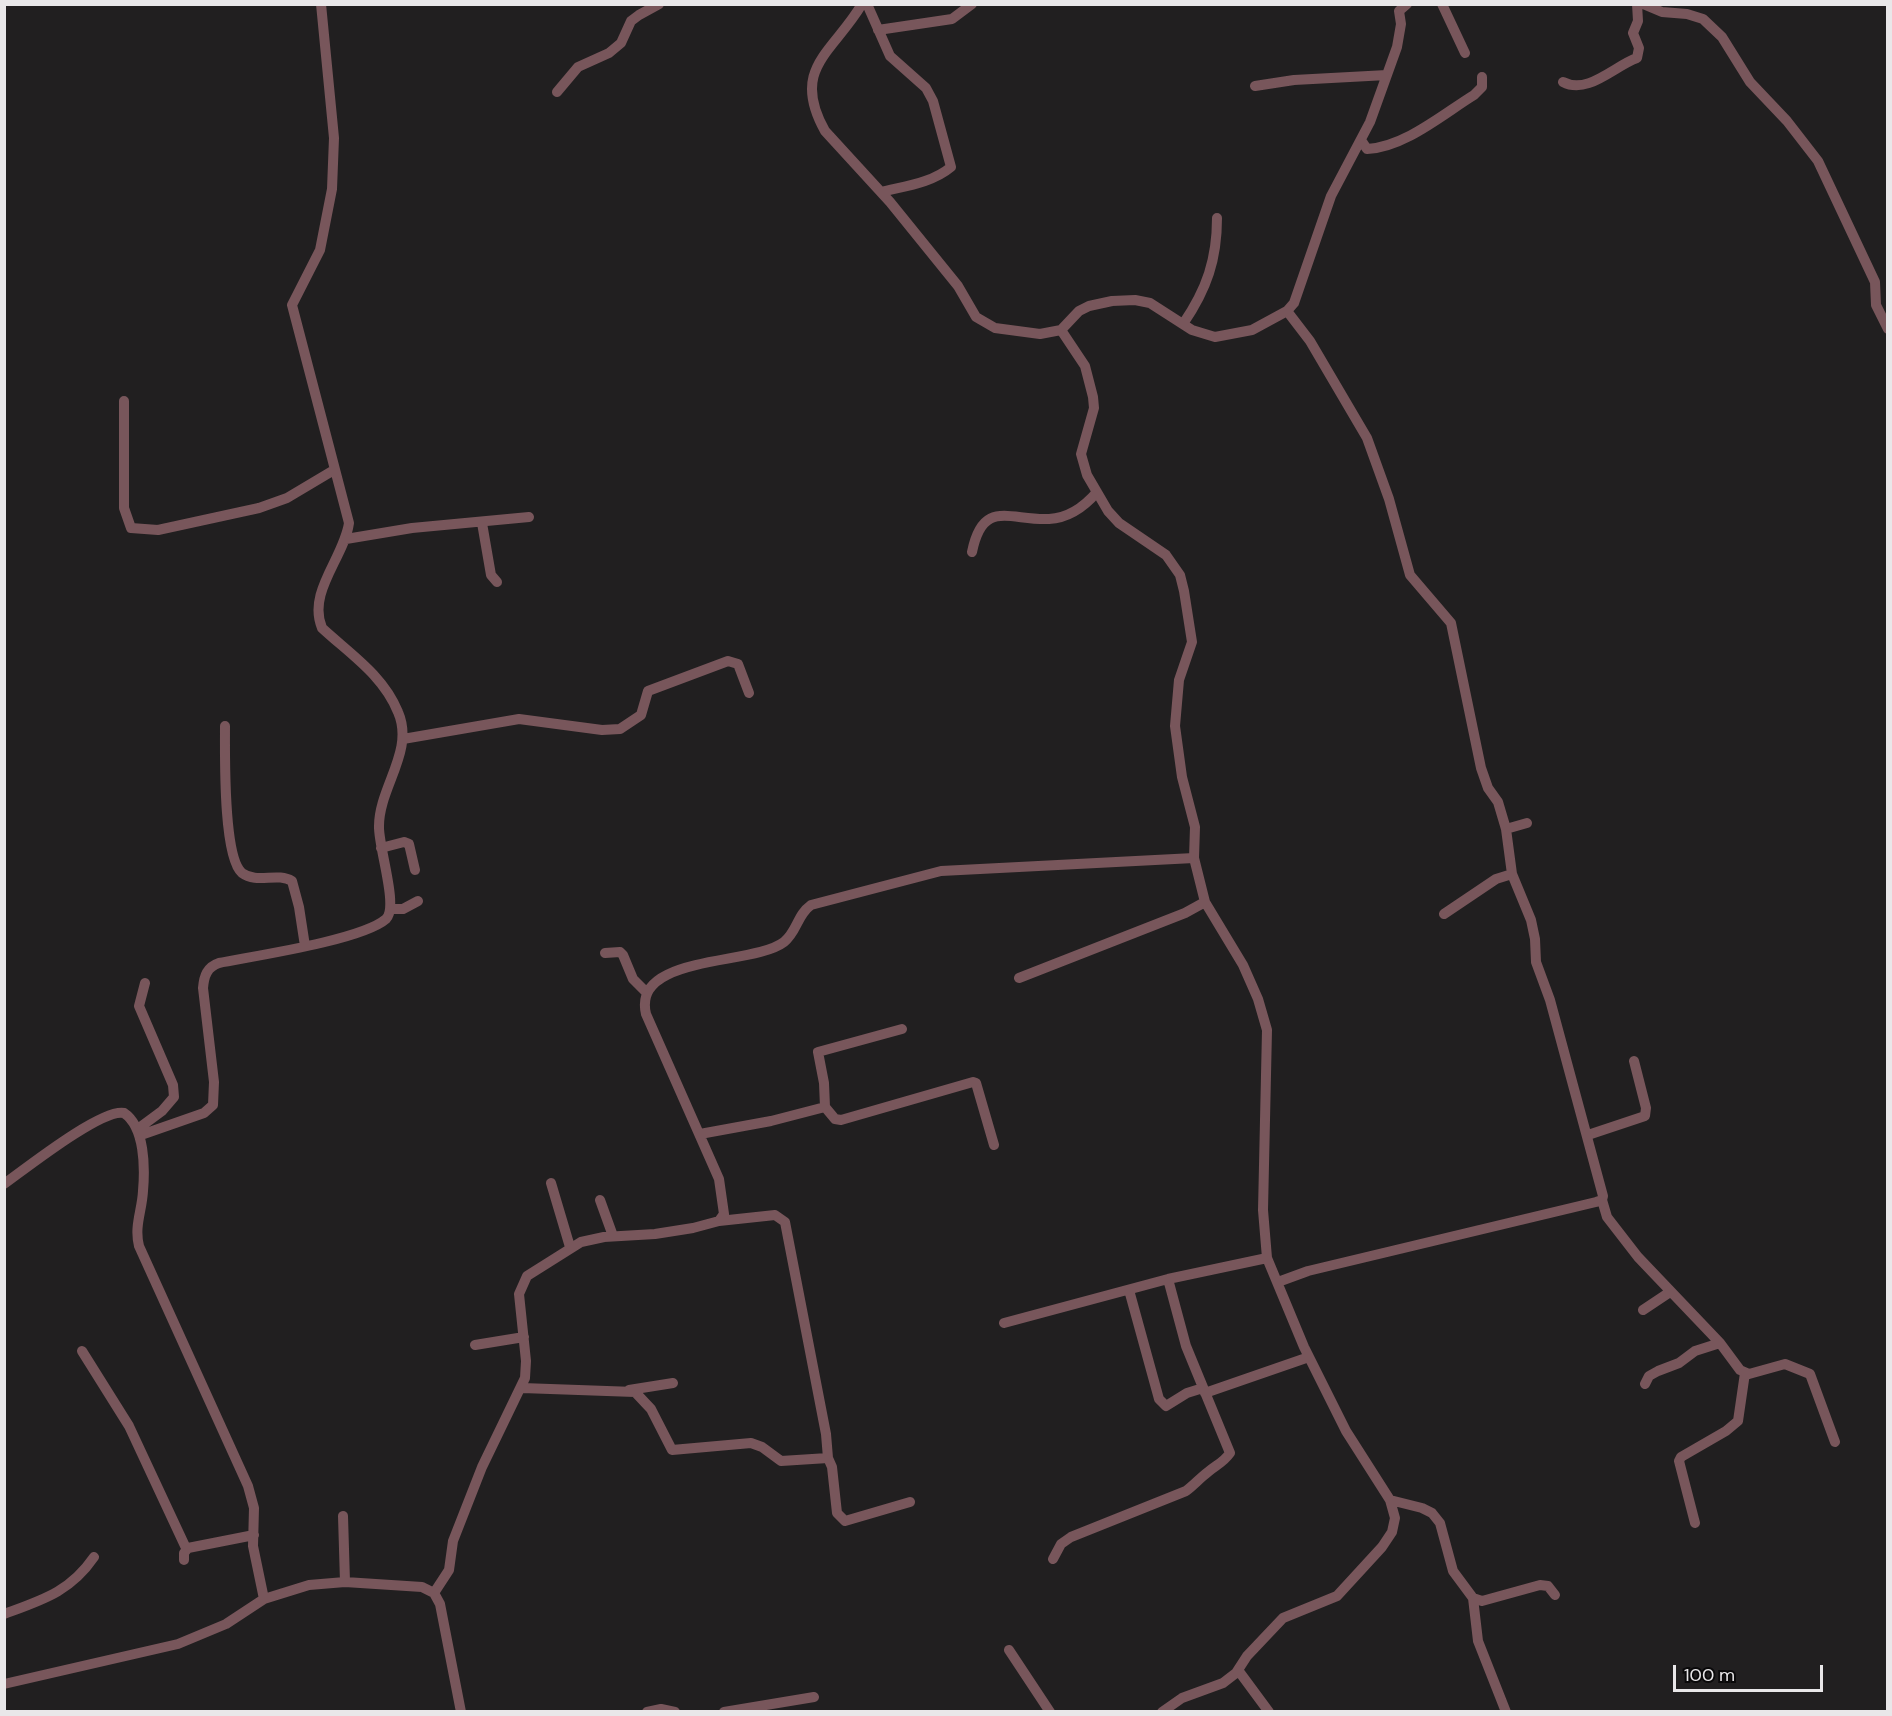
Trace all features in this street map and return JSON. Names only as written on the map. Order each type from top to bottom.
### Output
[{"type":"street","points":[[140,1132],[204,1113],[213,1105],[215,1094],[203,988],[204,978],[210,968],[219,963],[345,936],[379,924],[386,919],[392,909],[381,848],[379,821],[403,739],[399,712],[370,670],[322,628],[319,621],[324,584],[346,539],[348,514],[334,470],[315,386],[295,324],[292,305],[320,250],[332,189],[334,138],[321,4]]},
{"type":"street","points":[[557,92],[582,64],[609,53],[621,44],[631,21],[659,4]]},
{"type":"street","points":[[862,4],[819,62],[810,93],[817,117],[825,131],[881,192],[958,286],[976,318],[995,328],[1040,334],[1061,330],[1079,312],[1089,306],[1112,301],[1150,303],[1203,335],[1215,337],[1252,330],[1287,311],[1294,303],[1331,196],[1370,122],[1400,35],[1399,11],[1405,5]]},
{"type":"street","points":[[867,4],[890,56],[926,88],[933,101],[951,167],[942,174],[923,182],[881,192]]},
{"type":"street","points":[[878,30],[952,19],[972,4]]},
{"type":"street","points":[[1442,4],[1465,53]]},
{"type":"street","points":[[1563,82],[1569,85],[1585,85],[1637,58],[1639,48],[1633,33],[1638,21],[1636,4]]},
{"type":"street","points":[[1643,4],[1662,12],[1687,14],[1703,19],[1722,37],[1750,82],[1787,121],[1818,161],[1875,282],[1876,305],[1887,329]]},
{"type":"street","points":[[1255,86],[1294,80],[1387,75]]},
{"type":"street","points":[[1361,140],[1367,149],[1379,148],[1408,135],[1474,95],[1482,87],[1482,77]]},
{"type":"street","points":[[1184,324],[1202,297],[1216,247],[1217,218]]},
{"type":"street","points":[[1287,311],[1310,341],[1367,438],[1389,499],[1410,575],[1451,623],[1479,760],[1484,778],[1498,802],[1506,829],[1512,874],[1533,928],[1536,962],[1541,981],[1550,1000],[1588,1135],[1607,1217],[1670,1292],[1720,1343],[1745,1373],[1738,1421],[1726,1431],[1681,1457],[1679,1461],[1695,1523]]},
{"type":"street","points":[[1061,330],[1078,353],[1090,381],[1094,408],[1081,454],[1087,475],[1119,523],[1162,551],[1180,575],[1191,624],[1192,642],[1179,680],[1175,726],[1182,777],[1194,827],[1194,858],[1205,902],[1246,973],[1258,999],[1267,1030],[1263,1210],[1267,1258],[1309,1357],[1346,1431],[1390,1500],[1395,1518],[1392,1532],[1364,1568],[1337,1596],[1283,1618],[1247,1656],[1238,1670],[1223,1683],[1182,1698],[1162,1712]]},
{"type":"street","points":[[124,401],[124,508],[131,528],[158,530],[259,508],[287,498],[334,470]]},
{"type":"street","points":[[972,552],[975,537],[987,520],[1000,514],[1050,519],[1067,515],[1087,503],[1097,492]]},
{"type":"street","points":[[346,539],[412,528],[529,517]]},
{"type":"street","points":[[482,523],[491,575],[497,582]]},
{"type":"street","points":[[403,739],[519,719],[602,730],[620,729],[641,715],[648,691],[728,661],[738,664],[749,693]]},
{"type":"street","points":[[225,726],[226,791],[231,852],[237,866],[248,876],[286,878],[292,881],[305,946]]},
{"type":"street","points":[[1506,829],[1527,823]]},
{"type":"street","points":[[381,848],[404,842],[409,844],[415,870]]},
{"type":"street","points":[[719,1221],[724,1214],[719,1179],[646,1014],[644,1004],[646,992],[657,980],[703,963],[753,953],[785,941],[799,915],[811,905],[913,876],[988,867],[1194,858]]},
{"type":"street","points":[[1444,914],[1496,879],[1512,874]]},
{"type":"street","points":[[392,909],[403,909],[418,901]]},
{"type":"street","points":[[1018,978],[1185,913],[1205,902]]},
{"type":"street","points":[[605,953],[620,952],[633,979],[646,992]]},
{"type":"street","points":[[140,1132],[162,1112],[174,1097],[173,1084],[139,1006],[145,983]]},
{"type":"street","points":[[902,1029],[818,1052],[824,1083],[825,1107],[830,1115],[841,1120],[973,1082],[994,1145]]},
{"type":"street","points":[[1588,1135],[1645,1116],[1646,1108],[1634,1061]]},
{"type":"street","points":[[700,1134],[771,1121],[825,1107]]},
{"type":"street","points":[[4,1184],[78,1132],[107,1116],[124,1113],[140,1132],[143,1192],[136,1225],[139,1246],[248,1486],[255,1508],[255,1561],[264,1599]]},
{"type":"street","points":[[551,1183],[570,1247]]},
{"type":"street","points":[[600,1200],[613,1236]]},
{"type":"street","points":[[1278,1282],[1308,1271],[1602,1200]]},
{"type":"street","points":[[434,1593],[449,1570],[453,1541],[482,1467],[500,1426],[522,1388],[526,1361],[519,1302],[524,1281],[532,1271],[570,1247],[613,1236],[664,1233],[719,1221],[776,1215],[785,1222],[826,1434],[828,1458],[832,1467],[837,1513],[845,1521],[910,1502]]},
{"type":"street","points":[[1004,1323],[1168,1279],[1267,1258]]},
{"type":"street","points":[[1053,1559],[1061,1544],[1071,1537],[1186,1491],[1226,1460],[1229,1449],[1180,1328],[1168,1279]]},
{"type":"street","points":[[1129,1290],[1159,1399],[1166,1406],[1187,1393],[1204,1391],[1309,1357]]},
{"type":"street","points":[[1643,1310],[1670,1292]]},
{"type":"street","points":[[475,1345],[524,1337]]},
{"type":"street","points":[[1645,1384],[1649,1376],[1658,1371],[1679,1362],[1695,1351],[1720,1343]]},
{"type":"street","points":[[82,1351],[129,1426],[162,1501],[188,1548]]},
{"type":"street","points":[[1745,1373],[1785,1364],[1810,1374],[1835,1442]]},
{"type":"street","points":[[522,1388],[597,1392],[626,1391],[673,1383]]},
{"type":"street","points":[[626,1391],[644,1398],[672,1449],[751,1443],[762,1447],[781,1461],[828,1458]]},
{"type":"street","points":[[1390,1500],[1422,1508],[1440,1523],[1453,1571],[1473,1598],[1478,1641],[1506,1712]]},
{"type":"street","points":[[343,1516],[345,1582]]},
{"type":"street","points":[[184,1560],[184,1553],[188,1548],[254,1535]]},
{"type":"street","points":[[4,1614],[58,1593],[81,1576],[94,1557]]},
{"type":"street","points":[[4,1684],[178,1644],[226,1624],[264,1599],[309,1585],[345,1582],[422,1587],[434,1593],[440,1604],[461,1712]]},
{"type":"street","points":[[1473,1598],[1482,1601],[1540,1586],[1548,1586],[1555,1595]]},
{"type":"street","points":[[1009,1650],[1050,1712]]},
{"type":"street","points":[[1238,1670],[1269,1712]]},
{"type":"street","points":[[724,1712],[813,1697]]},
{"type":"street","points":[[647,1712],[661,1709],[675,1712]]}]
